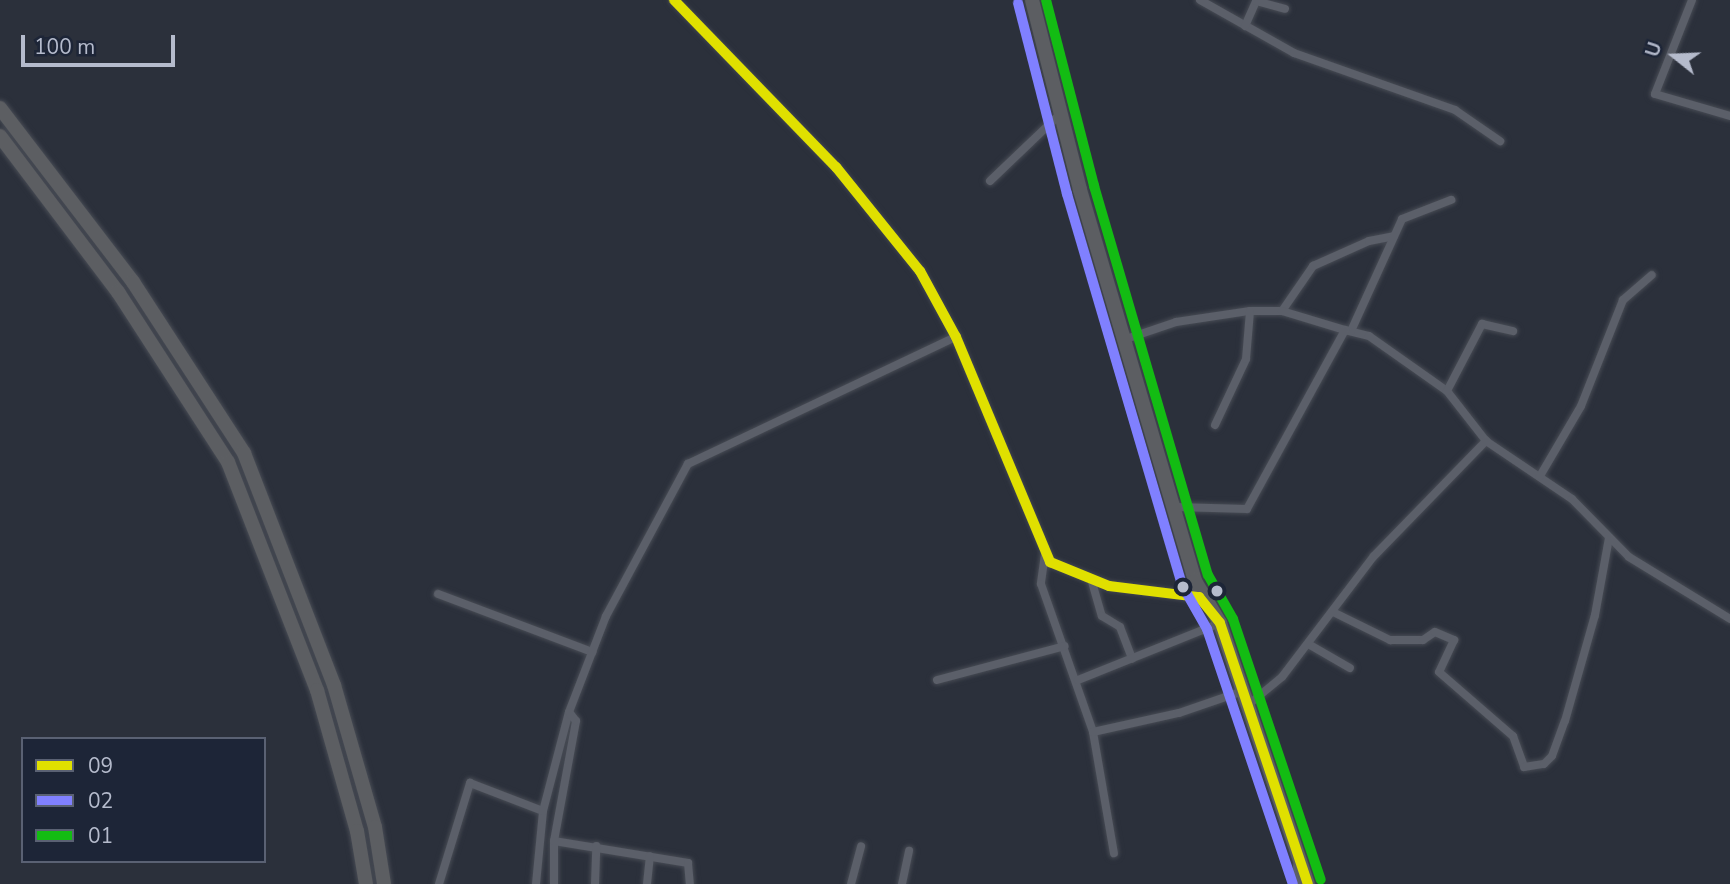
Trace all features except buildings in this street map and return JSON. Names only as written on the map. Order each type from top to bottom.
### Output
[{"type":"highway","points":[[1032,0],[1059,115],[1176,507],[1199,597],[1220,623],[1297,863],[1308,884]]},
{"type":"highway","points":[[0,108],[133,282],[244,453],[334,685],[374,827],[384,884]]},
{"type":"highway","points":[[0,136],[118,292],[228,462],[317,690],[357,831],[366,884]]},
{"type":"street","points":[[674,0],[836,167],[920,271],[956,337],[1045,554],[1060,570],[1093,582],[1199,597]]},
{"type":"street","points":[[1200,0],[1321,65],[1455,110],[1500,141]]},
{"type":"street","points":[[1692,0],[1655,94],[1730,116]]},
{"type":"street","points":[[1245,26],[1256,1],[1285,9]]},
{"type":"street","points":[[990,181],[1059,115]]},
{"type":"street","points":[[1176,507],[1247,509],[1348,331],[1406,215],[1451,200]]},
{"type":"street","points":[[1282,311],[1313,266],[1369,241],[1394,236]]},
{"type":"street","points":[[1540,476],[1581,406],[1623,299],[1651,275]]},
{"type":"street","points":[[1215,425],[1246,359],[1250,310]]},
{"type":"street","points":[[1126,339],[1176,322],[1250,310],[1282,311],[1369,336],[1447,391],[1486,441],[1572,499],[1618,548],[1730,619]]},
{"type":"street","points":[[1447,391],[1482,324],[1513,331]]},
{"type":"street","points":[[536,884],[535,869],[543,811],[569,712],[592,652],[637,555],[692,459],[956,337]]},
{"type":"street","points":[[1093,732],[1246,698],[1310,645],[1374,556],[1486,441]]},
{"type":"street","points":[[1333,612],[1390,640],[1423,640],[1435,632],[1454,640],[1439,673],[1513,736],[1524,767],[1544,764],[1552,756],[1565,721],[1595,615],[1610,539]]},
{"type":"street","points":[[1045,554],[1041,584],[1078,680],[1093,732],[1114,853]]},
{"type":"street","points":[[1093,582],[1102,616],[1120,627],[1132,659]]},
{"type":"street","points":[[438,594],[592,652]]},
{"type":"street","points":[[1078,680],[1220,623]]},
{"type":"street","points":[[1310,645],[1350,668]]},
{"type":"street","points":[[937,680],[1065,646]]},
{"type":"street","points":[[554,884],[554,841],[574,746],[576,721],[569,712]]},
{"type":"street","points":[[439,884],[470,783],[543,811]]},
{"type":"street","points":[[554,841],[688,863],[690,884]]},
{"type":"street","points":[[595,884],[596,846]]},
{"type":"street","points":[[851,884],[861,846]]},
{"type":"street","points":[[902,884],[909,851]]},
{"type":"street","points":[[647,884],[650,856]]},
{"type":"street","points":[[1297,863],[1298,884]]},
{"type":"street","points":[[528,884],[535,869]]},
{"type":"transit line","name":"09","points":[[674,0],[836,167],[920,271],[956,337],[1050,562],[1109,586],[1199,597]]},
{"type":"transit line","name":"01","points":[[1046,0],[1094,186],[1208,575],[1233,619],[1321,880]]},
{"type":"transit line","name":"02","points":[[1018,3],[1067,194],[1182,585],[1207,629],[1293,884]]},
{"type":"transit line","name":"09","points":[[1199,597],[1220,623],[1308,884]]}]
